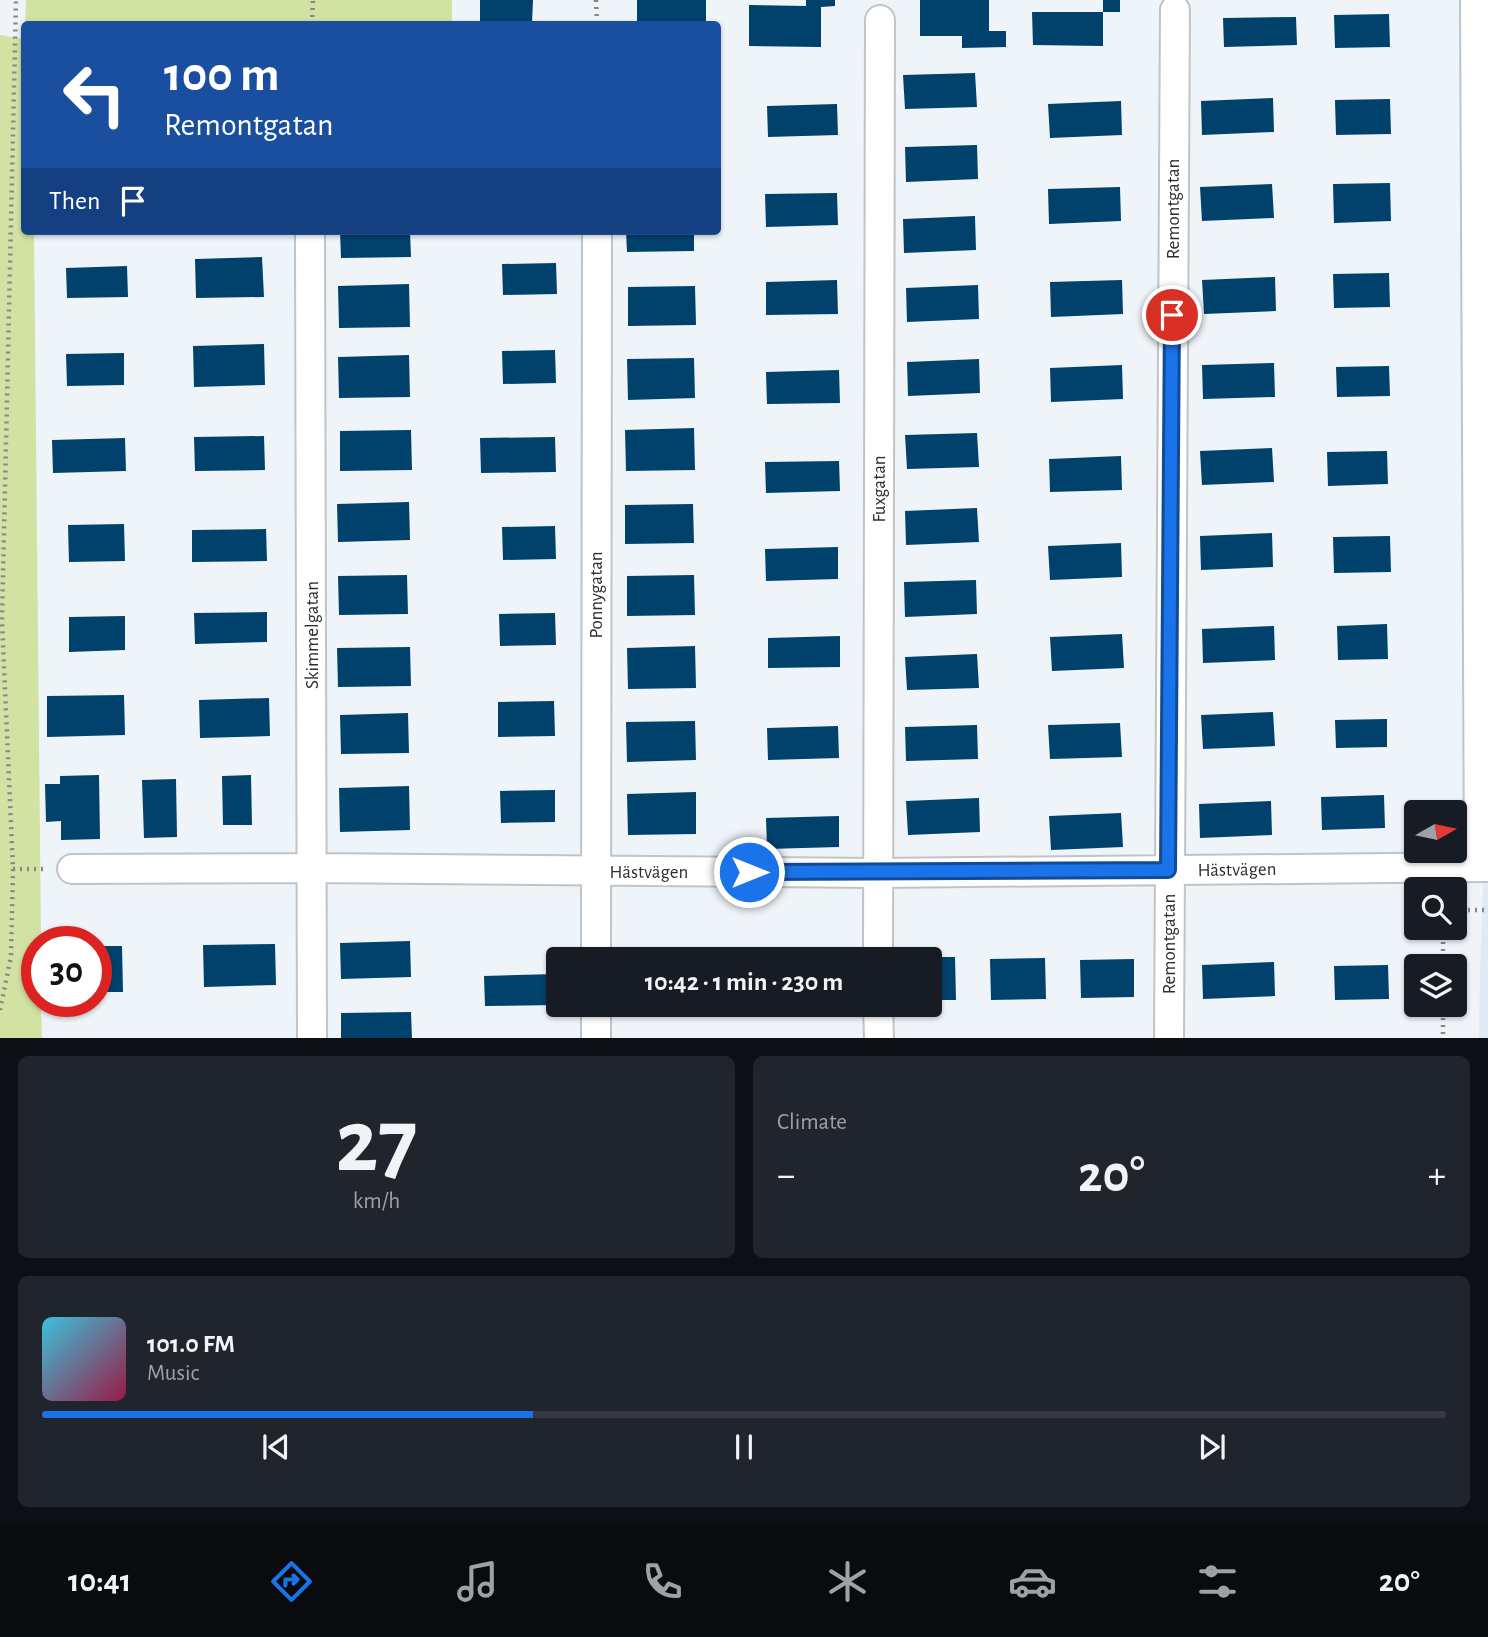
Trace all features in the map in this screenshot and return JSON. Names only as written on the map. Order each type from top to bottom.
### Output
[{"type":"street","points":[[1475,0],[1484,867]]},
{"type":"street","name":"Remontgatan","points":[[1169,1038],[1174,10]]},
{"type":"street","name":"Fuxgatan","points":[[878,947],[880,20]]},
{"type":"street","name":"Skimmelgatan","points":[[310,235],[312,1038]]},
{"type":"street","name":"Ponnygatan","points":[[596,947],[597,235]]},
{"type":"street","name":"Hästvägen","points":[[72,869],[312,868],[878,873],[1484,867]]},
{"type":"street","points":[[596,1017],[596,1038]]},
{"type":"street","points":[[878,1017],[879,1038]]},
{"type":"path","points":[[0,1010],[11,957],[13,869],[2,621],[16,0]]},
{"type":"path","points":[[312,21],[313,0]]},
{"type":"path","points":[[596,0],[597,21]]},
{"type":"path","points":[[1467,910],[1488,910]]},
{"type":"path","points":[[1443,1017],[1443,1038]]},
{"type":"shaded area","points":[[1488,758],[1488,1038],[1479,1038]]},
{"type":"green space","points":[[26,0],[452,0],[452,21],[25,21]]},
{"type":"green space","points":[[0,35],[21,38],[21,235],[34,235],[41,926],[21,926],[21,1017],[41,1017],[42,1038],[0,1038]]},
{"type":"building","points":[[480,0],[533,0],[532,21],[480,21]]},
{"type":"building","points":[[637,0],[706,0],[706,21],[637,21]]},
{"type":"building","points":[[806,0],[835,0],[835,6],[821,7],[821,47],[749,46],[749,5],[806,6]]},
{"type":"building","points":[[920,0],[989,0],[989,31],[1006,31],[1006,47],[962,48],[962,36],[920,36]]},
{"type":"building","points":[[1103,0],[1120,0],[1120,12],[1103,12]]},
{"type":"building","points":[[1032,12],[1103,12],[1103,46],[1033,45]]},
{"type":"building","points":[[1389,14],[1390,47],[1335,48],[1334,15]]},
{"type":"building","points":[[1296,17],[1297,45],[1224,47],[1223,18]]},
{"type":"building","points":[[975,73],[977,107],[905,109],[903,75]]},
{"type":"building","points":[[1273,98],[1274,132],[1202,135],[1201,101]]},
{"type":"building","points":[[1390,99],[1391,134],[1336,135],[1335,100]]},
{"type":"building","points":[[1121,101],[1122,135],[1050,138],[1048,104]]},
{"type":"building","points":[[837,104],[838,135],[768,137],[767,106]]},
{"type":"building","points":[[977,145],[978,179],[906,182],[905,147]]},
{"type":"building","points":[[1390,183],[1391,221],[1334,223],[1333,184]]},
{"type":"building","points":[[1272,184],[1274,218],[1202,221],[1200,187]]},
{"type":"building","points":[[1120,187],[1121,221],[1049,224],[1048,189]]},
{"type":"building","points":[[837,193],[838,225],[766,227],[765,194]]},
{"type":"building","points":[[975,216],[976,250],[904,253],[903,219]]},
{"type":"building","points":[[340,235],[410,235],[411,257],[341,258]]},
{"type":"building","points":[[626,235],[694,235],[694,251],[627,252]]},
{"type":"building","points":[[262,257],[264,297],[196,298],[195,259]]},
{"type":"building","points":[[556,263],[557,294],[503,295],[502,264]]},
{"type":"building","points":[[127,266],[128,297],[67,298],[66,268]]},
{"type":"building","points":[[1389,273],[1390,307],[1334,308],[1333,274]]},
{"type":"building","points":[[1275,277],[1276,311],[1204,314],[1202,280]]},
{"type":"building","points":[[837,280],[838,314],[766,315],[766,282]]},
{"type":"building","points":[[1122,280],[1123,314],[1051,317],[1050,282]]},
{"type":"building","points":[[409,284],[410,327],[339,328],[338,286]]},
{"type":"building","points":[[978,285],[979,319],[907,322],[906,288]]},
{"type":"building","points":[[695,286],[696,325],[628,326],[628,287]]},
{"type":"building","points":[[264,344],[265,385],[194,387],[193,346]]},
{"type":"building","points":[[555,350],[556,383],[503,384],[502,351]]},
{"type":"building","points":[[124,353],[124,385],[67,386],[66,354]]},
{"type":"building","points":[[409,355],[410,397],[339,398],[338,357]]},
{"type":"building","points":[[694,358],[695,398],[628,400],[627,359]]},
{"type":"building","points":[[979,359],[980,393],[908,396],[907,362]]},
{"type":"building","points":[[1274,363],[1275,397],[1203,399],[1202,365]]},
{"type":"building","points":[[1122,365],[1123,399],[1051,402],[1050,368]]},
{"type":"building","points":[[1389,366],[1390,396],[1337,397],[1336,367]]},
{"type":"building","points":[[839,370],[840,403],[767,404],[766,372]]},
{"type":"building","points":[[694,428],[695,470],[626,471],[625,430]]},
{"type":"building","points":[[411,430],[412,470],[340,471],[340,431]]},
{"type":"building","points":[[977,433],[979,467],[907,469],[905,435]]},
{"type":"building","points":[[264,436],[265,470],[195,471],[194,437]]},
{"type":"building","points":[[555,437],[556,472],[481,473],[480,438]]},
{"type":"building","points":[[125,438],[126,471],[53,473],[52,440]]},
{"type":"building","points":[[1272,448],[1274,482],[1202,485],[1200,451]]},
{"type":"building","points":[[1387,451],[1388,484],[1328,486],[1327,452]]},
{"type":"building","points":[[1121,456],[1122,490],[1050,492],[1049,459]]},
{"type":"building","points":[[839,461],[840,491],[766,493],[765,462]]},
{"type":"building","points":[[409,502],[410,540],[338,542],[337,504]]},
{"type":"building","points":[[693,504],[694,543],[625,544],[625,505]]},
{"type":"building","points":[[977,508],[979,542],[906,545],[905,511]]},
{"type":"building","points":[[124,524],[125,561],[69,562],[68,525]]},
{"type":"building","points":[[555,526],[556,559],[503,560],[502,527]]},
{"type":"building","points":[[266,529],[267,561],[192,562],[192,530]]},
{"type":"building","points":[[1272,533],[1273,567],[1201,570],[1200,536]]},
{"type":"building","points":[[1390,536],[1391,572],[1334,573],[1333,537]]},
{"type":"building","points":[[1121,543],[1122,577],[1050,580],[1048,546]]},
{"type":"building","points":[[838,547],[838,579],[766,581],[765,549]]},
{"type":"building","points":[[407,575],[408,614],[339,615],[338,576]]},
{"type":"building","points":[[694,575],[695,615],[627,616],[627,576]]},
{"type":"building","points":[[976,580],[977,614],[905,617],[904,582]]},
{"type":"building","points":[[267,612],[267,642],[195,644],[194,613]]},
{"type":"building","points":[[555,613],[556,645],[500,646],[499,614]]},
{"type":"building","points":[[125,616],[125,650],[69,652],[69,617]]},
{"type":"building","points":[[1387,624],[1388,659],[1338,660],[1337,626]]},
{"type":"building","points":[[1274,626],[1275,660],[1203,663],[1202,629]]},
{"type":"building","points":[[1122,634],[1124,668],[1052,671],[1050,637]]},
{"type":"building","points":[[840,636],[840,667],[768,668],[768,638]]},
{"type":"building","points":[[695,646],[696,688],[628,689],[627,648]]},
{"type":"building","points":[[410,647],[411,686],[338,687],[337,648]]},
{"type":"building","points":[[977,654],[979,688],[907,690],[905,657]]},
{"type":"building","points":[[124,695],[125,735],[47,737],[47,696]]},
{"type":"building","points":[[269,698],[270,736],[200,738],[199,700]]},
{"type":"building","points":[[554,701],[555,736],[498,737],[498,702]]},
{"type":"building","points":[[1273,712],[1275,746],[1203,749],[1201,715]]},
{"type":"building","points":[[408,713],[409,753],[341,754],[340,715]]},
{"type":"building","points":[[1387,719],[1387,747],[1336,748],[1335,720]]},
{"type":"building","points":[[695,721],[696,760],[627,762],[626,722]]},
{"type":"building","points":[[1120,723],[1122,757],[1050,759],[1048,725]]},
{"type":"building","points":[[977,725],[978,759],[906,761],[905,727]]},
{"type":"building","points":[[838,726],[839,758],[768,760],[767,728]]},
{"type":"building","points":[[99,775],[100,839],[61,840],[61,821],[46,822],[45,784],[60,784],[60,776]]},
{"type":"building","points":[[251,775],[252,825],[223,825],[222,776]]},
{"type":"building","points":[[176,779],[177,837],[144,838],[142,780]]},
{"type":"building","points":[[409,786],[410,830],[340,832],[339,788]]},
{"type":"building","points":[[555,790],[555,822],[501,823],[500,791]]},
{"type":"building","points":[[696,792],[696,834],[628,835],[627,794]]},
{"type":"building","points":[[1384,795],[1385,828],[1322,830],[1321,797]]},
{"type":"building","points":[[979,798],[980,832],[908,835],[906,801]]},
{"type":"building","points":[[1271,801],[1272,835],[1200,838],[1199,804]]},
{"type":"building","points":[[1121,813],[1123,847],[1051,850],[1049,816]]},
{"type":"building","points":[[839,816],[839,847],[767,849],[766,818]]},
{"type":"building","points":[[410,941],[411,977],[341,979],[340,943]]},
{"type":"building","points":[[275,944],[276,985],[204,987],[203,945]]},
{"type":"building","points":[[112,946],[122,946],[123,992],[112,992]]},
{"type":"building","points":[[942,957],[955,957],[956,1000],[942,1000]]},
{"type":"building","points":[[1045,958],[1046,999],[991,1000],[990,959]]},
{"type":"building","points":[[1134,959],[1134,997],[1081,998],[1080,960]]},
{"type":"building","points":[[1274,962],[1275,996],[1203,999],[1202,965]]},
{"type":"building","points":[[1388,965],[1389,999],[1335,1000],[1334,966]]},
{"type":"building","points":[[546,974],[546,1005],[485,1006],[484,976]]},
{"type":"building","points":[[411,1012],[412,1038],[341,1038],[341,1013]]},
{"type":"route","points":[[749,872],[1168,870],[1172,315]]}]
